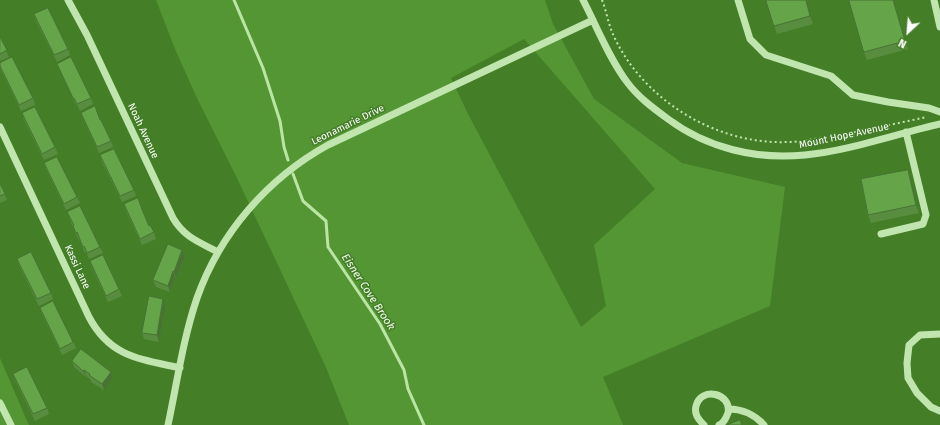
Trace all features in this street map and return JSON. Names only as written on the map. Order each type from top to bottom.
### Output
[{"type":"street","name":"Noah Avenue","points":[[68,0],[87,35],[173,218],[186,235],[218,252]]},
{"type":"street","name":"Mount Hope Avenue","points":[[583,0],[612,57],[628,83],[641,97],[679,127],[700,139],[723,147],[751,154],[782,157],[806,155],[842,148],[940,124]]},
{"type":"street","points":[[738,0],[750,39],[766,55],[831,76],[853,95],[930,108],[940,112]]},
{"type":"street","points":[[934,0],[940,27]]},
{"type":"street","name":"Leonamarie Drive","points":[[168,425],[188,330],[206,275],[218,252],[238,222],[265,192],[288,171],[319,150],[378,120],[431,97],[593,20]]},
{"type":"street","name":"Kassi Lane","points":[[0,126],[89,317],[98,332],[113,347],[126,354],[144,360],[180,368]]},
{"type":"street","points":[[881,234],[923,224],[926,214],[906,132]]},
{"type":"street","points":[[940,334],[920,335],[909,345],[907,363],[908,378],[917,393],[931,407],[940,411]]},
{"type":"street","points":[[704,425],[697,419],[695,411],[697,402],[703,396],[711,393],[720,395],[726,401],[728,410],[727,418],[718,425]]},
{"type":"street","points":[[0,403],[11,425]]},
{"type":"street","points":[[728,410],[738,410],[748,414],[764,425]]},
{"type":"street","points":[[692,425],[697,419]]},
{"type":"path","points":[[602,0],[612,32],[631,64],[647,84],[676,108],[694,119],[725,133],[746,139],[767,142],[787,142],[857,132],[928,117]]},
{"type":"green space","points":[[156,0],[545,0],[553,24],[594,99],[682,163],[785,187],[770,306],[603,377],[623,425],[349,425],[325,365],[175,49]],"holes":[[[524,39],[655,189],[594,245],[606,306],[581,327],[468,114],[451,78]]]},
{"type":"green space","points":[[0,358],[27,421],[29,425],[0,425]]},
{"type":"building","points":[[766,0],[806,0],[810,16],[774,26]]},
{"type":"building","points":[[849,0],[893,0],[905,41],[864,52]]},
{"type":"building","points":[[48,8],[68,49],[54,55],[34,14]]},
{"type":"building","points":[[0,37],[7,50],[0,54]]},
{"type":"building","points":[[12,57],[33,98],[19,105],[0,66],[0,63]]},
{"type":"building","points":[[71,57],[91,98],[77,104],[57,64]]},
{"type":"building","points":[[95,106],[100,120],[111,141],[97,147],[81,113]]},
{"type":"building","points":[[35,107],[55,147],[42,154],[22,113]]},
{"type":"building","points":[[114,149],[134,190],[120,196],[100,155]]},
{"type":"building","points":[[57,157],[77,197],[64,204],[44,163]]},
{"type":"building","points":[[908,170],[916,205],[868,215],[861,179]]},
{"type":"building","points":[[0,183],[5,194],[0,196]]},
{"type":"building","points":[[138,198],[149,226],[150,225],[154,232],[140,239],[124,204]]},
{"type":"building","points":[[80,206],[100,247],[87,253],[67,212]]},
{"type":"building","points":[[168,244],[182,250],[168,286],[153,280]]},
{"type":"building","points":[[31,252],[51,293],[37,299],[17,259]]},
{"type":"building","points":[[103,255],[119,289],[106,296],[90,261]]},
{"type":"building","points":[[149,296],[163,299],[157,335],[142,333]]},
{"type":"building","points":[[53,301],[73,342],[60,349],[40,308]]},
{"type":"building","points":[[81,349],[111,372],[102,384],[89,375],[90,374],[84,370],[83,371],[72,361]]},
{"type":"building","points":[[27,367],[47,408],[33,414],[13,374]]},
{"type":"building","points":[[740,420],[742,425],[727,425]]},
{"type":"waterway","name":"Eisner Cove Brook","points":[[234,0],[263,68],[280,121],[284,147],[288,160]]},
{"type":"waterway","name":"Eisner Cove Brook","points":[[293,174],[303,201],[326,221],[328,247],[380,324],[404,370],[408,389],[424,425]]}]
